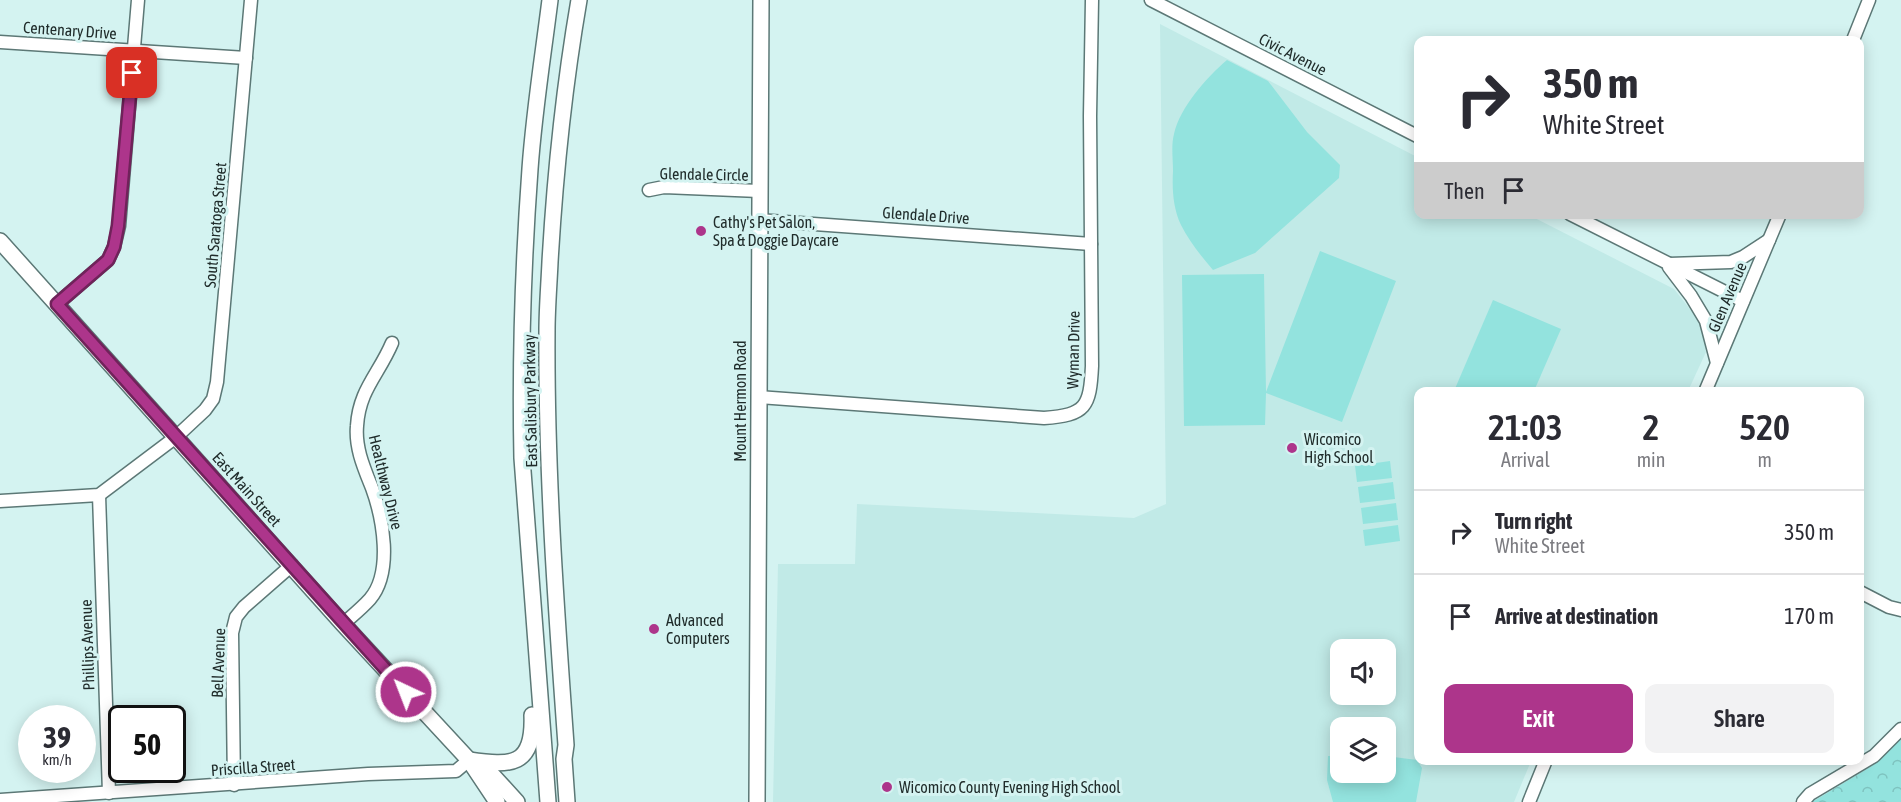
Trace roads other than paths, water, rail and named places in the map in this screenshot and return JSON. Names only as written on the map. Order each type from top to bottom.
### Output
[{"type":"main road","name":"East Salisbury Parkway","points":[[548,802],[522,458],[522,336],[530,168],[550,0]]},
{"type":"main road","name":"East Salisbury Parkway","points":[[567,802],[564,759],[566,745],[552,547],[547,329],[552,223],[562,119],[579,0]]},
{"type":"main road","points":[[574,28],[587,0]]},
{"type":"main road","name":"Mount Hermon Road","points":[[758,802],[761,0]]},
{"type":"main road","name":"East Main Street","points":[[0,241],[343,624],[469,760],[495,801]]},
{"type":"main road","points":[[469,760],[509,763],[518,759],[531,743],[533,733],[531,690],[537,638]]},
{"type":"main road","points":[[566,745],[571,759],[578,802]]},
{"type":"main road","name":"East Main Street","points":[[469,760],[485,767],[517,802]]},
{"type":"street","points":[[57,304],[108,260],[114,247],[118,226],[138,0]]},
{"type":"street","name":"South Saratoga Street","points":[[99,495],[176,437],[206,410],[213,399],[217,382],[251,0]]},
{"type":"street","name":"Wyman Drive","points":[[758,397],[1044,418],[1078,411],[1086,405],[1091,385],[1092,0]]},
{"type":"street","name":"Civic Avenue","points":[[1151,0],[1414,134]]},
{"type":"street","points":[[1855,36],[1869,0]]},
{"type":"street","name":"Centenary Drive","points":[[0,42],[246,58]]},
{"type":"street","name":"Glendale Circle","points":[[649,190],[664,187],[759,191]]},
{"type":"street","points":[[1580,219],[1743,301]]},
{"type":"street","name":"Glen Avenue","points":[[1707,387],[1778,219]]},
{"type":"street","name":"Glendale Drive","points":[[759,220],[1090,244]]},
{"type":"street","points":[[1667,264],[1731,262],[1770,239]]},
{"type":"street","points":[[1667,264],[1706,321],[1717,364]]},
{"type":"street","name":"Healthway Drive","points":[[343,624],[372,597],[381,576],[384,556],[382,519],[358,448],[356,428],[363,395],[370,380],[384,362],[392,343]]},
{"type":"street","points":[[0,501],[99,495]]},
{"type":"street","name":"Phillips Avenue","points":[[99,495],[109,793]]},
{"type":"street","name":"Bell Avenue","points":[[234,785],[232,633],[236,617],[244,607],[292,565]]},
{"type":"street","points":[[1864,594],[1901,610]]},
{"type":"street","points":[[1864,762],[1874,756],[1901,729]]},
{"type":"street","name":"Priscilla Street","points":[[0,800],[368,774],[456,771],[469,760]]},
{"type":"street","points":[[1529,802],[1544,765]]},
{"type":"street","points":[[1803,802],[1810,794],[1859,765]]},
{"type":"place","name":"Cathy's Pet Salon, Spa & Doggie Daycare","points":[[701,231]]},
{"type":"place","name":"Wicomico High School","points":[[1292,448]]},
{"type":"place","name":"Advanced Computers","points":[[654,629]]},
{"type":"place","name":"Wicomico County Evening High School","points":[[887,787]]}]
